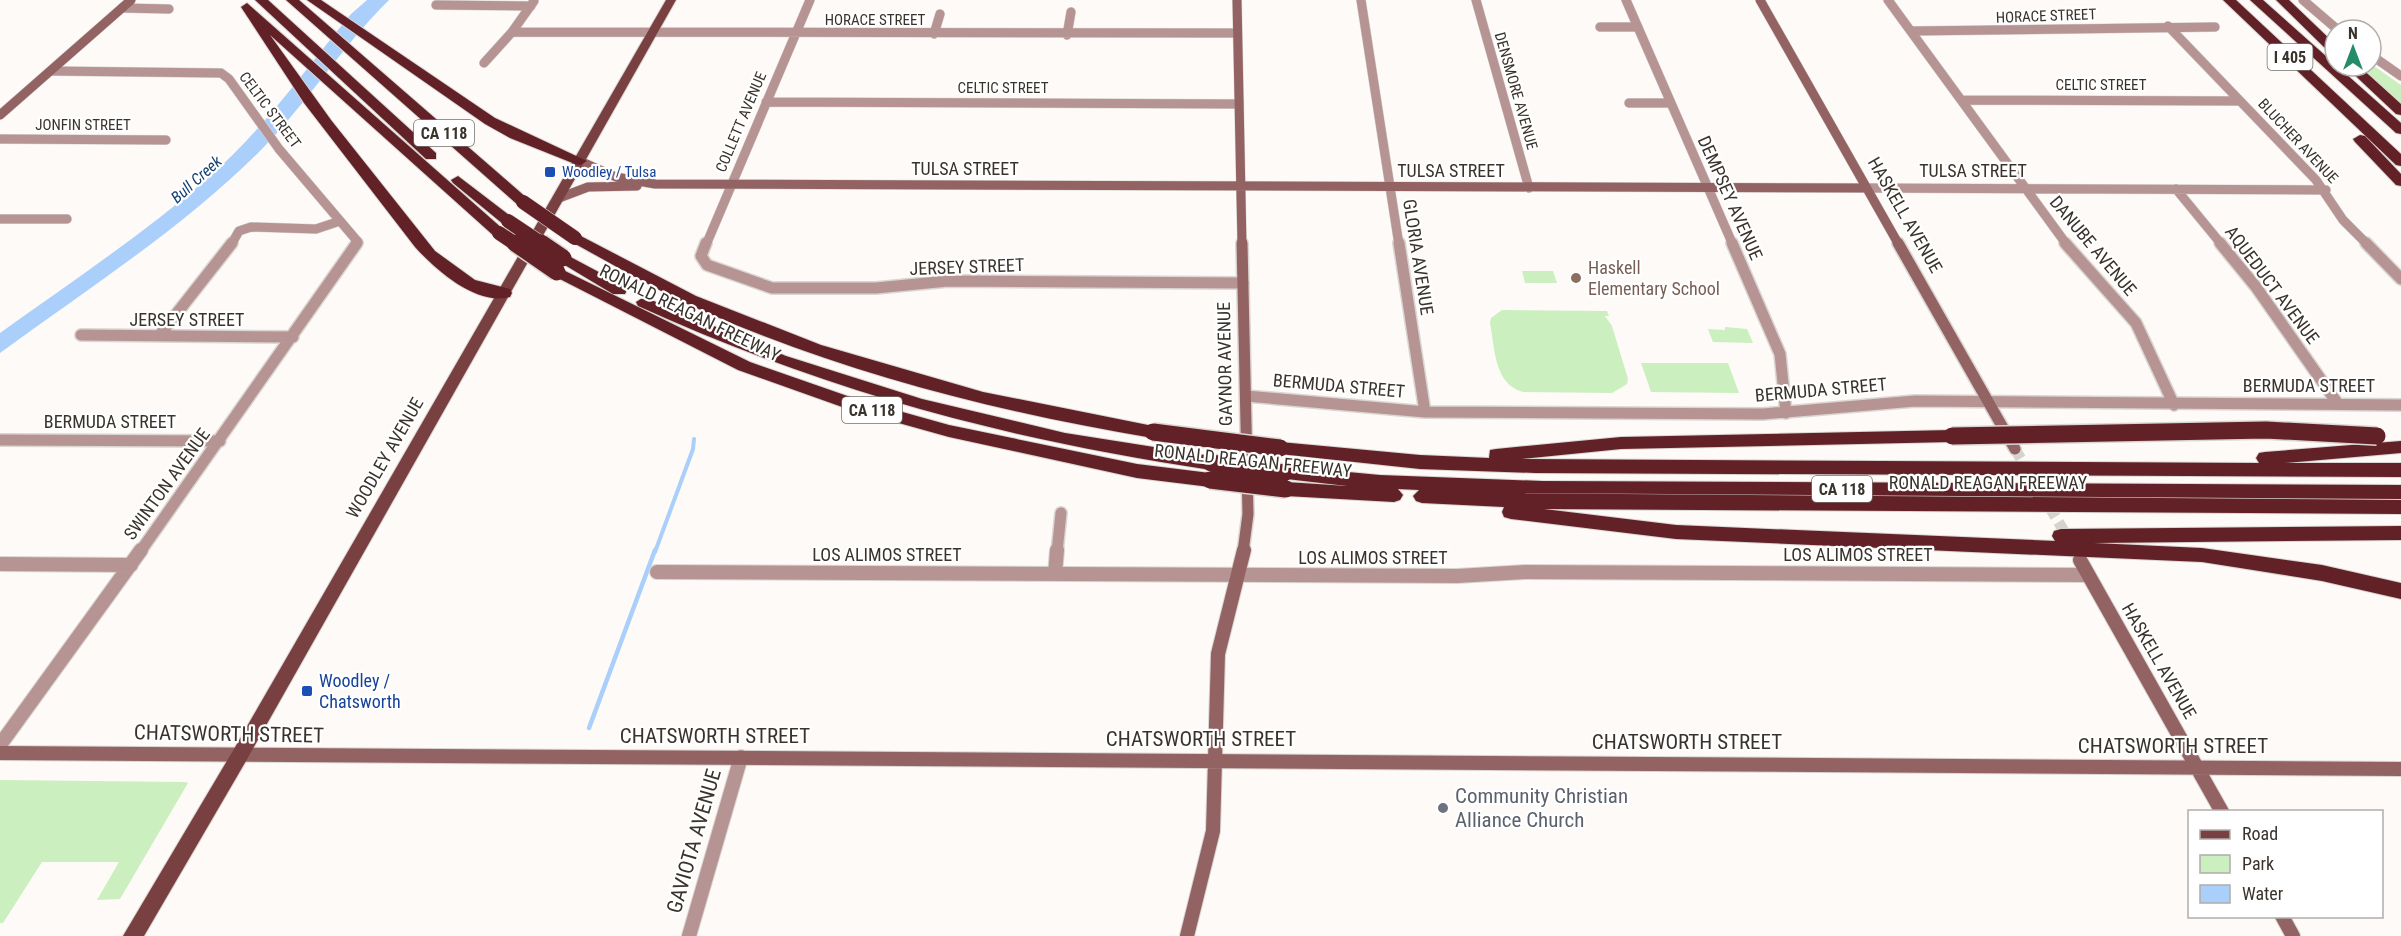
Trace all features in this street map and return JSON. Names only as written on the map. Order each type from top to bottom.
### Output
[{"type":"highway","name":"CA 118","points":[[261,0],[297,33],[347,89]]},
{"type":"highway","name":"RONALD REAGAN FREEWAY","points":[[291,0],[523,202],[575,238],[706,306],[781,337],[875,369],[978,397],[1096,423],[1153,432],[1419,462],[1535,466],[2401,470]]},
{"type":"highway","points":[[313,0],[506,130],[580,162]]},
{"type":"highway","name":"I 405","points":[[2229,0],[2401,162]]},
{"type":"highway","points":[[2239,0],[2401,152]]},
{"type":"highway","name":"I 405","points":[[2256,0],[2401,130]]},
{"type":"highway","points":[[2282,0],[2323,39]]},
{"type":"highway","name":"RONALD REAGAN FREEWAY","points":[[243,4],[286,42],[347,89],[503,227],[560,265],[744,366],[851,404],[960,434],[1137,471],[1210,472],[1356,493],[1539,502],[2401,507]]},
{"type":"highway","points":[[243,4],[319,115],[436,260],[468,284],[486,292],[504,293]]},
{"type":"highway","points":[[2364,78],[2401,111]]},
{"type":"highway","points":[[2350,114],[2346,125],[2401,182]]},
{"type":"highway","points":[[1419,462],[1621,443],[2266,430],[2325,432],[2401,441]]},
{"type":"highway","points":[[2136,468],[2401,447]]},
{"type":"highway","name":"CA 118","points":[[1285,481],[1542,488],[2401,492]]},
{"type":"highway","points":[[1356,493],[1676,532],[2202,555],[2322,573],[2401,591]]},
{"type":"highway","points":[[1877,540],[2239,533],[2401,533]]},
{"type":"main road","name":"WOODLEY AVENUE","points":[[133,936],[240,755],[671,0]]},
{"type":"street","points":[[0,115],[131,0]]},
{"type":"street","name":"COLLETT AVENUE","points":[[700,256],[810,0]]},
{"type":"street","name":"GAYNOR AVENUE","points":[[1187,936],[1213,831],[1218,654],[1224,619],[1247,537],[1237,0]]},
{"type":"street","name":"GLORIA AVENUE","points":[[1361,0],[1425,412]]},
{"type":"street","name":"DENSMORE AVENUE","points":[[1476,0],[1529,188]]},
{"type":"street","name":"DEMPSEY AVENUE","points":[[1626,0],[1780,354],[1786,413]]},
{"type":"street","name":"HASKELL AVENUE","points":[[1760,0],[2015,448]]},
{"type":"street","name":"DANUBE AVENUE","points":[[1888,0],[1913,31],[2066,245],[2136,322],[2174,405]]},
{"type":"street","points":[[2303,0],[2324,18]]},
{"type":"street","points":[[436,5],[533,3]]},
{"type":"street","points":[[484,63],[512,32],[533,3]]},
{"type":"street","points":[[122,8],[169,9]]},
{"type":"street","points":[[1067,35],[1071,12]]},
{"type":"street","points":[[934,34],[940,14]]},
{"type":"street","name":"HORACE STREET","points":[[1913,31],[2027,32],[2168,26],[2215,27]]},
{"type":"street","name":"BLUCHER AVENUE","points":[[2168,26],[2326,190],[2343,220],[2401,279]]},
{"type":"street","points":[[1600,27],[1638,27]]},
{"type":"street","name":"HORACE STREET","points":[[512,32],[1067,35],[1238,33]]},
{"type":"street","points":[[2383,64],[2401,76]]},
{"type":"street","name":"CELTIC STREET","points":[[51,71],[216,72],[229,79],[275,142],[358,242]]},
{"type":"street","name":"CELTIC STREET","points":[[1961,100],[2240,101]]},
{"type":"street","name":"CELTIC STREET","points":[[766,102],[1239,104]]},
{"type":"street","points":[[1629,103],[1671,103]]},
{"type":"street","name":"JONFIN STREET","points":[[0,139],[166,140]]},
{"type":"street","name":"TULSA STREET","points":[[580,162],[616,177],[655,184],[1707,189],[2023,187],[2326,190]]},
{"type":"street","points":[[559,198],[588,187],[655,184]]},
{"type":"street","name":"AQUEDUCT AVENUE","points":[[2176,189],[2256,287],[2338,404]]},
{"type":"street","points":[[0,219],[68,219]]},
{"type":"street","points":[[159,336],[239,231],[251,227],[316,229],[340,221]]},
{"type":"street","name":"SWINTON AVENUE","points":[[0,745],[220,441],[358,242]]},
{"type":"street","name":"JERSEY STREET","points":[[700,256],[706,265],[772,288],[876,288],[948,281],[1243,283]]},
{"type":"street","name":"JERSEY STREET","points":[[81,335],[293,337]]},
{"type":"street","name":"BERMUDA STREET","points":[[1246,396],[1425,412],[1786,413],[1886,401],[2401,405]]},
{"type":"street","name":"BERMUDA STREET","points":[[0,440],[220,441]]},
{"type":"street","points":[[1056,574],[1061,513]]},
{"type":"street","name":"HASKELL AVENUE","points":[[2080,560],[2221,810]]},
{"type":"street","points":[[0,564],[131,565]]},
{"type":"street","name":"LOS ALIMOS STREET","points":[[657,572],[1458,576],[1525,572],[2088,575]]},
{"type":"street","name":"CHATSWORTH STREET","points":[[0,753],[2401,768]]},
{"type":"street","name":"GAVIOTA AVENUE","points":[[688,936],[741,757]]},
{"type":"street","points":[[2283,918],[2293,936]]},
{"type":"green space","points":[[2383,72],[2401,85],[2401,104],[2372,78],[2383,78]]},
{"type":"green space","points":[[1522,271],[1553,271],[1557,283],[1525,283]]},
{"type":"green space","points":[[1502,310],[1607,311],[1609,316],[1605,316],[1612,326],[1628,379],[1627,384],[1612,393],[1523,392],[1513,388],[1501,374],[1490,323],[1491,318]]},
{"type":"green space","points":[[1725,327],[1747,329],[1753,343],[1713,342],[1708,329],[1725,330]]},
{"type":"green space","points":[[1641,363],[1728,363],[1739,393],[1651,392]]},
{"type":"green space","points":[[0,780],[188,783],[120,899],[97,900],[119,862],[42,862],[3,923],[0,923]]},
{"type":"water","points":[[367,0],[389,0],[262,149],[201,205],[168,231],[0,353],[0,333],[158,219],[228,159],[283,99],[351,14]]},
{"type":"waterway","points":[[655,552],[693,449],[694,439]]},
{"type":"waterway","points":[[589,728],[655,550]]},
{"type":"tunnel","points":[[2015,449],[2071,543]]},
{"type":"place","name":"Woodley / Tulsa","points":[[550,172]]},
{"type":"place","name":"Haskell Elementary School","points":[[1576,278]]},
{"type":"place","name":"Woodley / Chatsworth","points":[[307,691]]},
{"type":"place","name":"Community Christian Alliance Church","points":[[1443,808]]},
{"type":"water label","name":"Bull Creek","points":[[196,179]]}]
